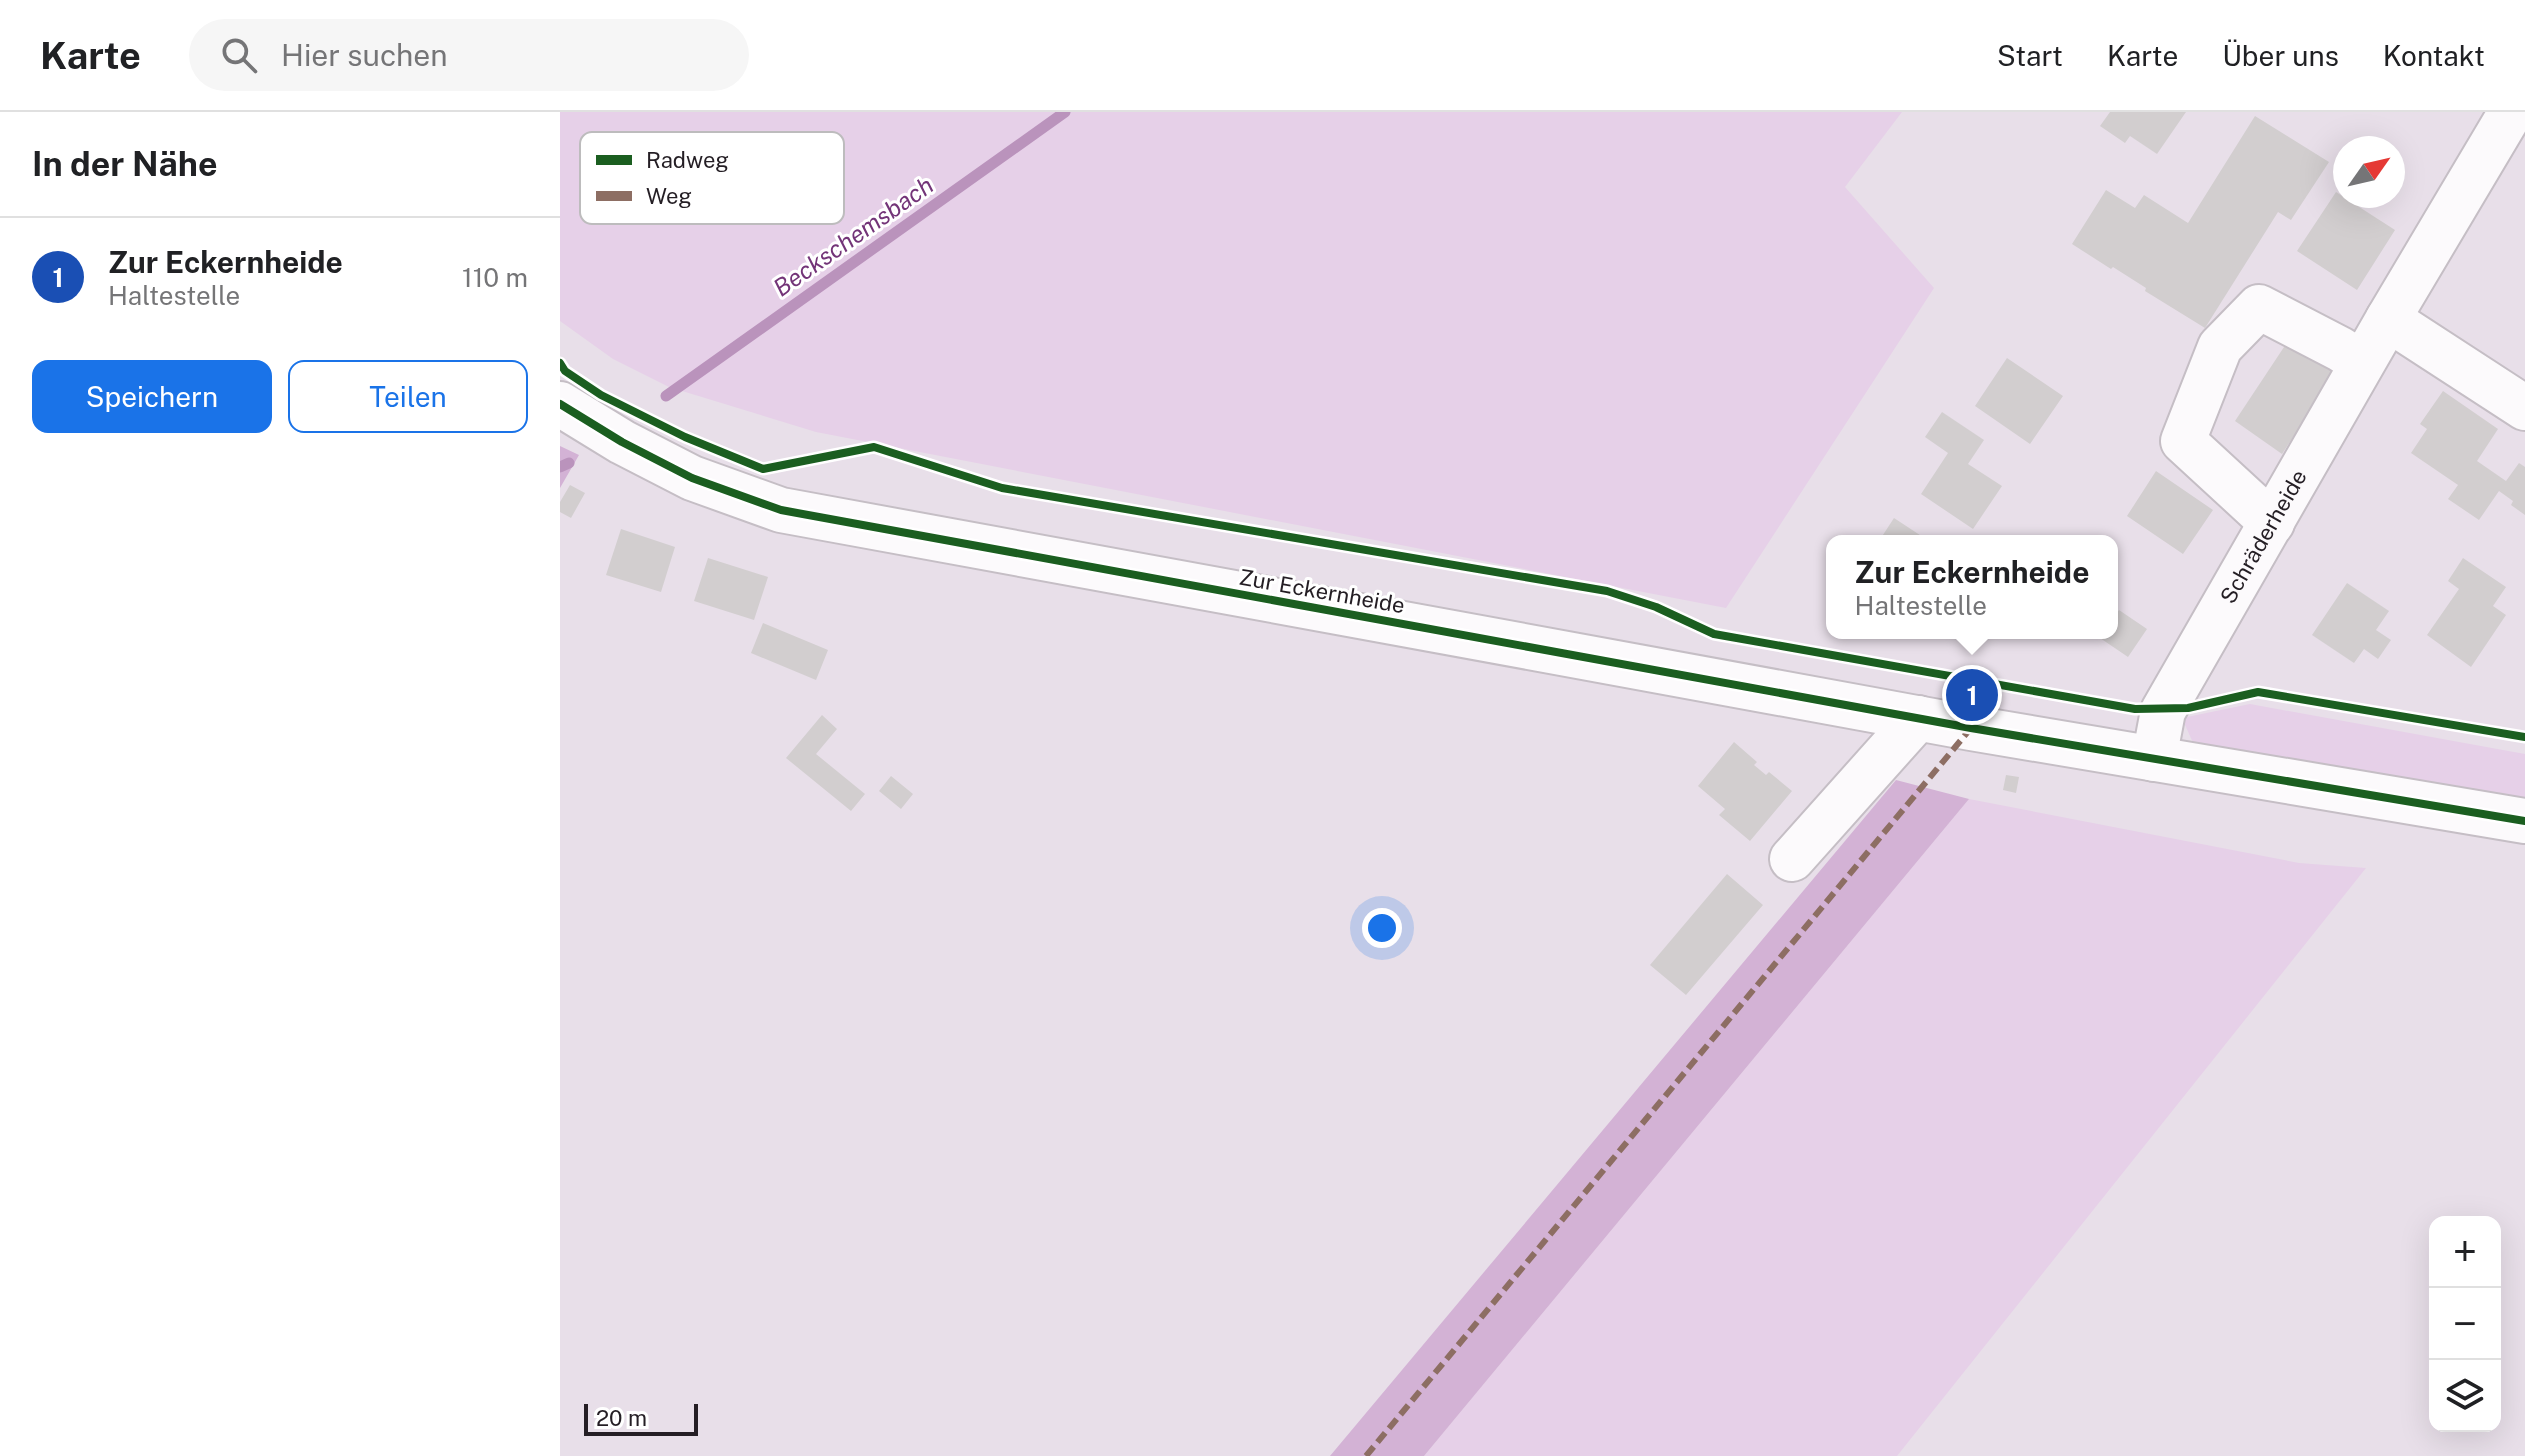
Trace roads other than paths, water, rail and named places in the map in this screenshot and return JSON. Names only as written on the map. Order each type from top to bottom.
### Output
[{"type":"street","name":"Schräderheide","points":[[2154,759],[2163,711],[2362,363],[2511,112]]},
{"type":"street","points":[[2272,523],[2183,441],[2220,347],[2259,307],[2362,363]]},
{"type":"street","points":[[2388,319],[2525,408]]},
{"type":"street","name":"Zur Eckernheide","points":[[560,404],[622,442],[692,478],[781,510],[1918,718],[2525,821]]},
{"type":"street","points":[[1792,859],[1918,718]]},
{"type":"waterway","name":"Beckschemsbach","points":[[666,396],[1065,112]]},
{"type":"waterway","name":"Beckschemsbach","points":[[560,467],[569,463]]},
{"type":"place","name":"Zur Eckernheide","points":[[1972,695]]}]
